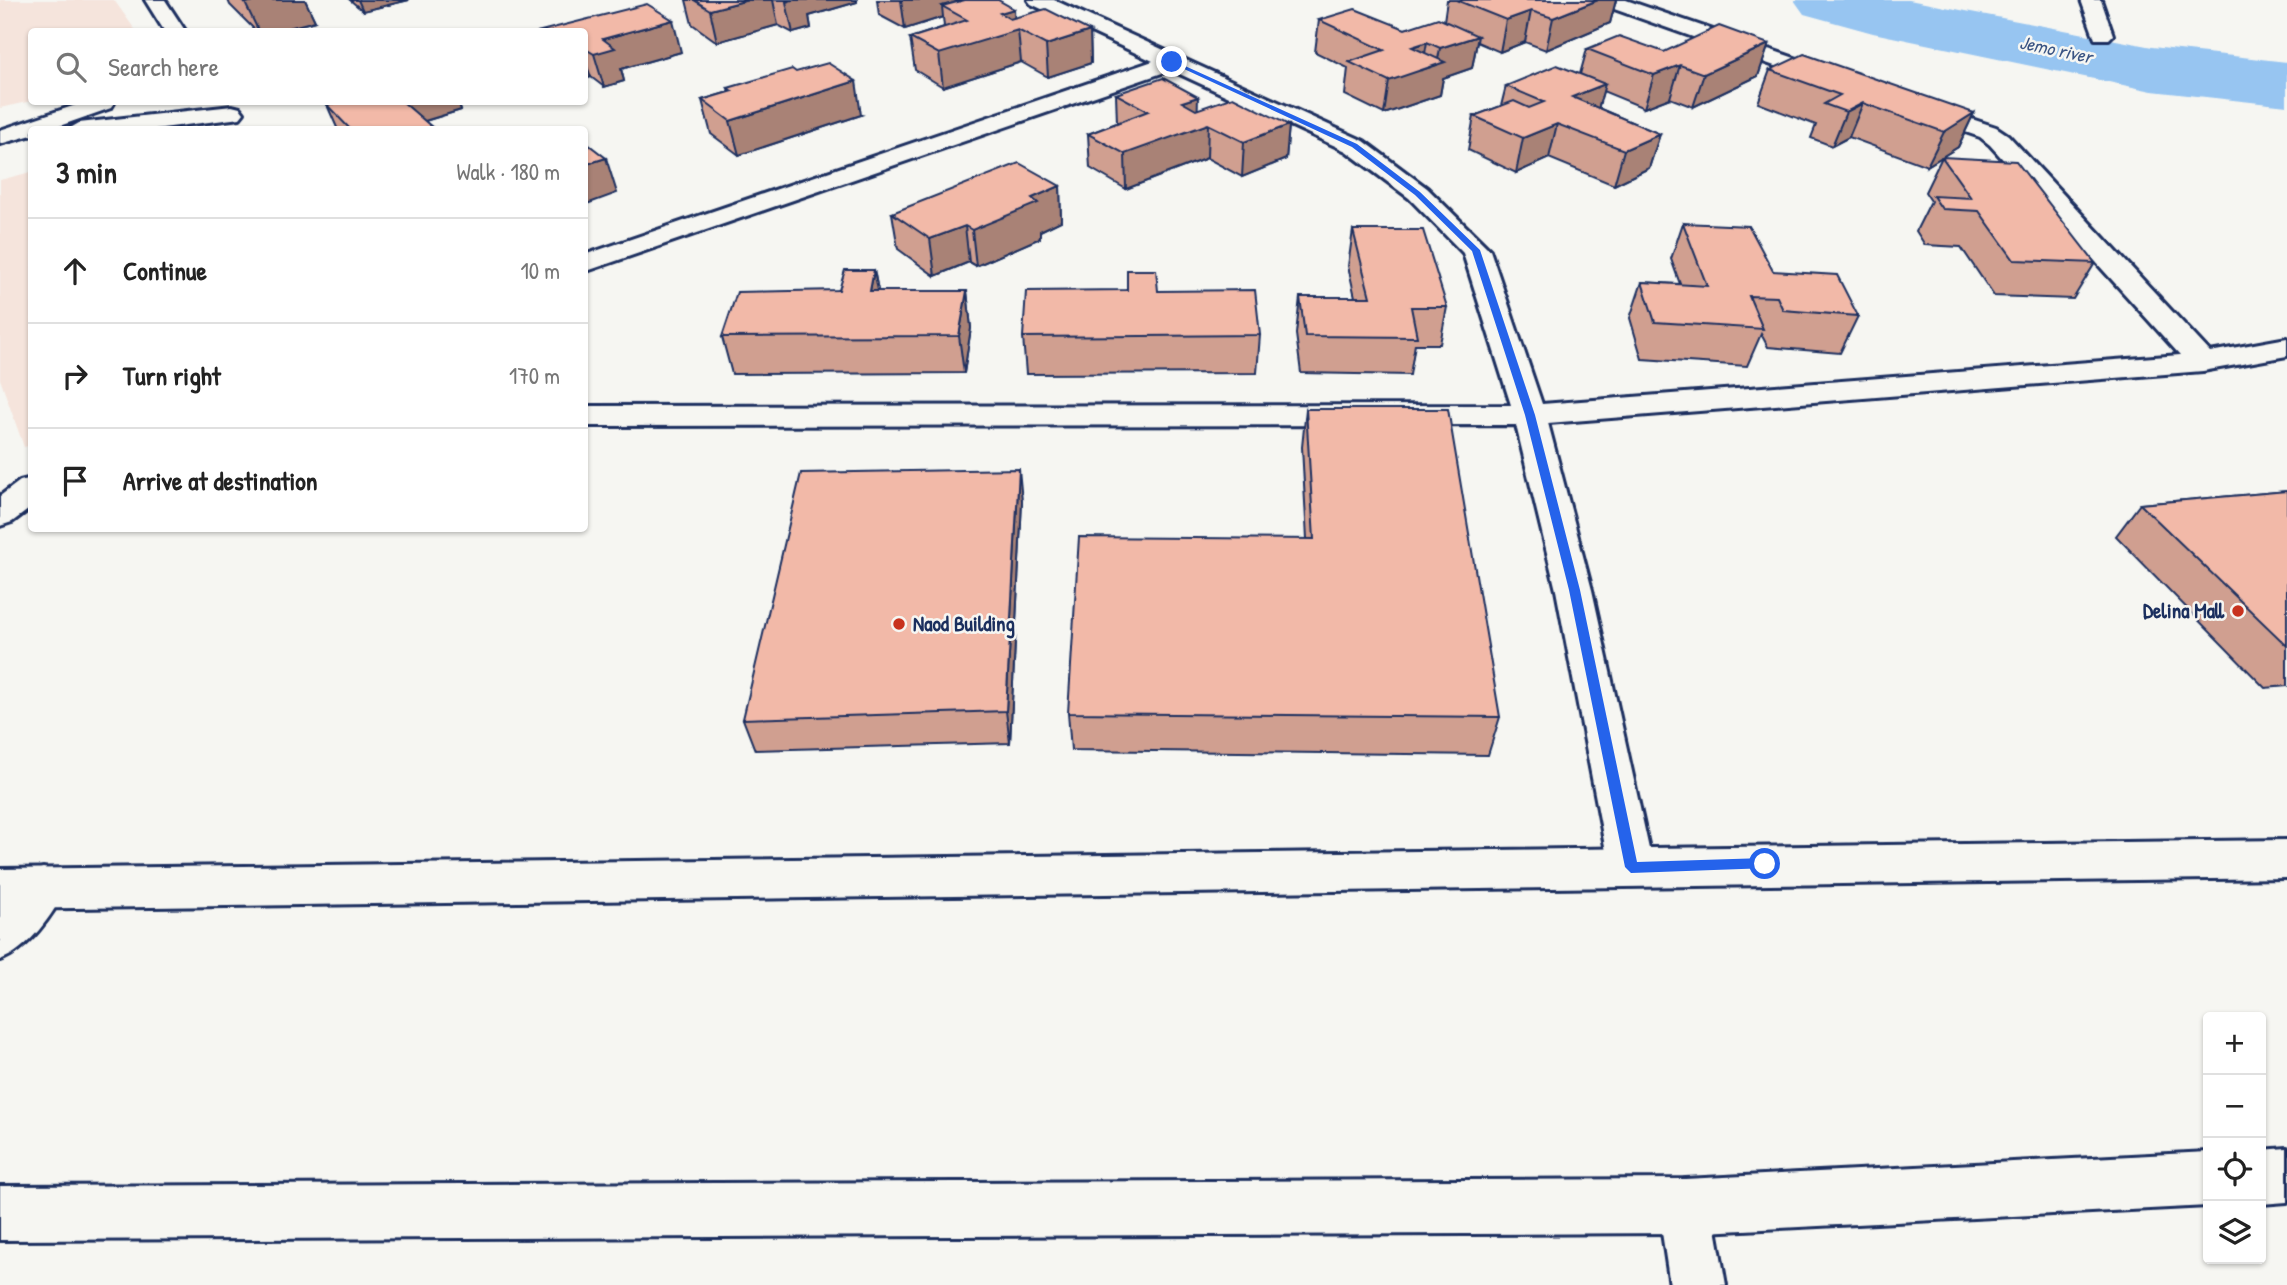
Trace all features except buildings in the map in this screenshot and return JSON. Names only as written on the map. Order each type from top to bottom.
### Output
[{"type":"street","points":[[155,0],[173,28]]},
{"type":"street","points":[[1038,0],[1354,146],[1418,193],[1476,250],[1530,415],[1574,590],[1631,867]]},
{"type":"street","points":[[1607,0],[1858,87]]},
{"type":"street","points":[[2091,0],[2102,35]]},
{"type":"street","points":[[588,263],[1172,62]]},
{"type":"street","points":[[1898,101],[1988,132],[1999,140],[2203,362]]},
{"type":"street","points":[[34,126],[98,105]]},
{"type":"street","points":[[120,126],[234,115]]},
{"type":"street","points":[[1,137],[28,128]]},
{"type":"street","points":[[1,137],[28,134]]},
{"type":"street","points":[[588,415],[1530,415],[2203,362],[2287,346]]},
{"type":"street","points":[[0,939],[22,888],[2287,859]]},
{"type":"street","points":[[2266,1177],[2287,1175]]},
{"type":"street","points":[[0,1213],[1685,1206],[2203,1180]]},
{"type":"street","points":[[1685,1206],[1698,1285]]},
{"type":"shaded area","points":[[0,0],[114,0],[134,28],[28,28],[28,102],[0,108]]},
{"type":"shaded area","points":[[28,173],[28,446],[24,447],[0,379],[0,180]]},
{"type":"waterway","name":"Jemo river","points":[[1827,0],[1873,13],[2152,69],[2287,84]]},
{"type":"place","name":"Delina Mall","points":[[2238,611]]},
{"type":"place","name":"Naod Building","points":[[899,624]]},
{"type":"route","points":[[1172,62],[1354,146],[1418,193],[1476,250],[1530,415],[1574,590],[1631,867],[1765,864]]}]
